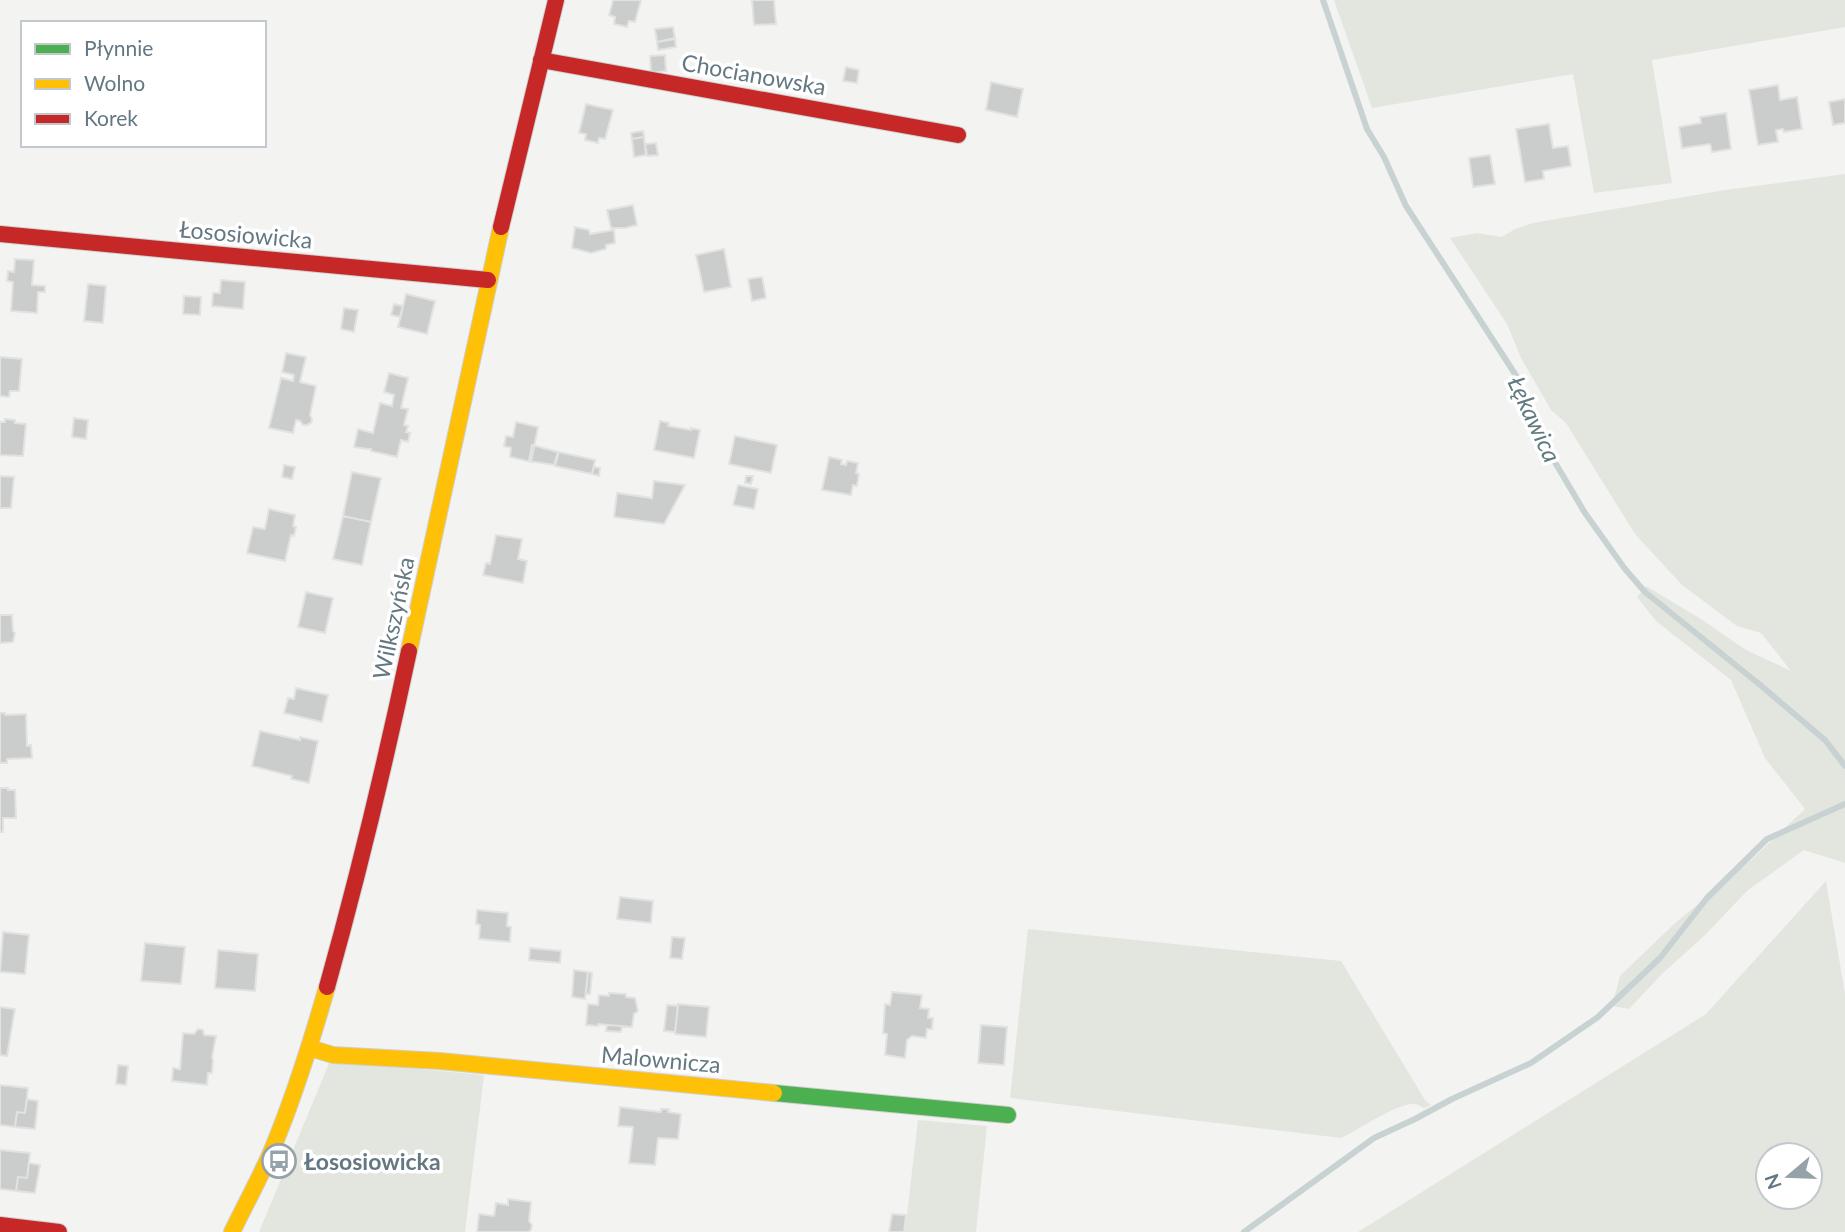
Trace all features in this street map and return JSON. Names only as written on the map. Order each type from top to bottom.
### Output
[{"type":"street","name":"Wilkszyńska","points":[[232,1232],[271,1152],[310,1048],[354,885],[385,763],[488,280],[556,0]]},
{"type":"street","name":"Chocianowska","points":[[541,61],[958,135]]},
{"type":"street","name":"Łososiowicka","points":[[0,234],[488,280]]},
{"type":"street","name":"Malownicza","points":[[310,1048],[333,1055],[440,1061],[1007,1115]]},
{"type":"street","points":[[0,1225],[59,1232]]},
{"type":"shaded area","points":[[1334,0],[1845,0],[1845,27],[1652,60],[1672,183],[1594,193],[1573,74],[1372,108]]},
{"type":"shaded area","points":[[1845,174],[1845,863],[1804,850],[1748,890],[1629,1009],[1612,1006],[1620,976],[1674,924],[1751,860],[1805,809],[1765,758],[1731,680],[1656,621],[1637,597],[1646,586],[1746,650],[1791,671],[1761,633],[1737,626],[1682,585],[1635,534],[1566,423],[1551,410],[1521,358],[1507,324],[1450,238],[1477,233],[1502,237],[1533,223],[1725,190]]},
{"type":"shaded area","points":[[1826,881],[1845,994],[1845,1232],[1358,1232],[1706,1014]]},
{"type":"shaded area","points":[[1028,929],[1341,961],[1425,1100],[1431,1105],[1424,1108],[1413,1104],[1405,1105],[1341,1138],[1010,1098]]},
{"type":"shaded area","points":[[330,1061],[484,1075],[465,1232],[259,1232]]},
{"type":"shaded area","points":[[918,1120],[987,1126],[976,1232],[905,1232]]},
{"type":"building","points":[[613,0],[641,0],[635,22],[629,21],[627,27],[614,24],[615,17],[609,15]]},
{"type":"building","points":[[752,0],[774,0],[776,24],[754,25]]},
{"type":"building","points":[[673,27],[675,38],[657,42],[655,29]]},
{"type":"building","points":[[675,39],[676,47],[658,50],[657,42]]},
{"type":"building","points":[[665,55],[666,71],[651,73],[650,56]]},
{"type":"building","points":[[846,67],[859,70],[857,83],[843,81]]},
{"type":"building","points":[[991,82],[1023,89],[1017,117],[986,110]]},
{"type":"building","points":[[1778,85],[1780,100],[1797,97],[1802,129],[1784,132],[1783,129],[1776,130],[1778,142],[1758,145],[1749,90]]},
{"type":"building","points":[[1845,99],[1845,123],[1833,125],[1829,102]]},
{"type":"building","points":[[586,104],[613,110],[605,139],[599,138],[598,143],[585,140],[586,134],[579,133]]},
{"type":"building","points":[[1726,113],[1731,149],[1712,152],[1710,144],[1682,148],[1679,127],[1701,123],[1700,117]]},
{"type":"building","points":[[1549,124],[1553,148],[1568,146],[1571,166],[1543,171],[1544,179],[1525,182],[1516,129]]},
{"type":"building","points":[[643,131],[644,137],[632,139],[631,133]]},
{"type":"building","points":[[644,137],[646,155],[634,157],[632,139]]},
{"type":"building","points":[[656,143],[658,155],[647,156],[645,144]]},
{"type":"building","points":[[1490,155],[1495,184],[1473,187],[1469,158]]},
{"type":"building","points":[[633,205],[637,225],[611,228],[607,210]]},
{"type":"building","points":[[575,227],[589,230],[590,234],[614,230],[615,243],[591,253],[572,248]]},
{"type":"building","points":[[724,249],[731,287],[704,292],[696,255]]},
{"type":"building","points":[[15,259],[34,260],[32,285],[45,286],[45,292],[38,292],[37,313],[11,311],[13,282],[7,281],[8,271],[14,272]]},
{"type":"building","points":[[762,277],[766,298],[752,301],[748,279]]},
{"type":"building","points":[[221,280],[245,282],[243,309],[212,306],[213,293],[220,293]]},
{"type":"building","points":[[88,284],[106,286],[103,323],[84,321]]},
{"type":"building","points":[[406,294],[435,301],[427,334],[398,327]]},
{"type":"building","points":[[184,296],[201,297],[200,315],[183,314]]},
{"type":"building","points":[[394,304],[403,306],[400,317],[391,315]]},
{"type":"building","points":[[344,308],[358,310],[354,332],[341,329]]},
{"type":"building","points":[[286,353],[306,357],[300,382],[316,386],[311,423],[303,425],[296,420],[293,433],[269,428],[281,378],[293,381],[294,375],[282,372]]},
{"type":"building","points":[[0,357],[22,359],[19,391],[10,391],[9,397],[0,396]]},
{"type":"building","points":[[389,373],[408,378],[401,408],[408,409],[404,425],[408,426],[406,432],[410,433],[408,442],[401,440],[397,457],[354,447],[358,429],[373,433],[380,403],[392,406],[394,395],[384,392]]},
{"type":"building","points":[[74,418],[88,420],[86,439],[72,437]]},
{"type":"building","points":[[5,419],[26,424],[23,456],[0,455],[0,422],[5,422]]},
{"type":"building","points":[[660,421],[669,423],[668,426],[700,430],[694,458],[654,450]]},
{"type":"building","points":[[516,422],[538,427],[531,462],[510,457],[511,448],[504,446],[506,436],[513,437]]},
{"type":"building","points":[[735,436],[777,445],[771,473],[729,464]]},
{"type":"building","points":[[532,445],[558,452],[554,465],[529,461]]},
{"type":"building","points":[[559,452],[595,460],[592,474],[555,466]]},
{"type":"building","points":[[829,457],[842,460],[841,464],[846,465],[847,461],[858,463],[857,486],[853,485],[851,495],[822,490]]},
{"type":"building","points":[[284,465],[295,467],[292,479],[282,477]]},
{"type":"building","points":[[594,467],[600,468],[599,476],[592,474]]},
{"type":"building","points":[[352,472],[381,478],[371,522],[343,516]]},
{"type":"building","points":[[0,476],[14,477],[11,508],[0,508]]},
{"type":"building","points":[[746,476],[753,476],[751,484],[745,483]]},
{"type":"building","points":[[654,481],[685,485],[664,524],[614,517],[617,493],[652,498]]},
{"type":"building","points":[[738,485],[758,489],[754,509],[733,505]]},
{"type":"building","points":[[269,509],[295,515],[293,526],[296,527],[294,536],[291,535],[285,561],[247,553],[253,527],[265,529]]},
{"type":"building","points":[[343,516],[371,522],[362,565],[333,559]]},
{"type":"building","points":[[496,535],[522,539],[518,559],[527,561],[523,583],[483,575],[486,563],[490,564]]},
{"type":"building","points":[[306,592],[333,598],[325,633],[298,627]]},
{"type":"building","points":[[0,615],[12,615],[15,633],[13,642],[0,643]]},
{"type":"building","points":[[296,688],[328,695],[322,722],[284,713],[288,698],[294,699]]},
{"type":"building","points":[[0,713],[26,714],[27,746],[31,745],[32,758],[7,759],[7,763],[0,763]]},
{"type":"building","points":[[260,731],[318,741],[309,783],[252,766]]},
{"type":"building","points":[[0,788],[15,790],[16,818],[3,818],[3,832],[0,832]]},
{"type":"building","points":[[620,897],[653,901],[651,923],[617,919]]},
{"type":"building","points":[[477,910],[508,913],[510,942],[479,939]]},
{"type":"building","points":[[3,932],[29,935],[25,974],[0,972]]},
{"type":"building","points":[[672,937],[685,938],[682,959],[670,958]]},
{"type":"building","points":[[145,943],[185,947],[181,984],[141,981]]},
{"type":"building","points":[[530,948],[561,951],[560,963],[529,960]]},
{"type":"building","points":[[218,950],[258,954],[255,991],[215,988]]},
{"type":"building","points":[[574,970],[588,972],[585,999],[572,997]]},
{"type":"building","points":[[588,972],[592,973],[590,994],[586,994]]},
{"type":"building","points":[[892,992],[922,995],[920,1008],[929,1009],[928,1018],[933,1018],[932,1029],[927,1029],[926,1038],[912,1036],[907,1040],[905,1058],[885,1055],[885,1004],[890,1005]]},
{"type":"building","points":[[609,993],[626,994],[626,997],[635,998],[638,1011],[634,1014],[632,1027],[586,1025],[588,1004],[598,1005],[599,995],[609,996]]},
{"type":"building","points":[[678,1004],[709,1007],[706,1037],[675,1034]]},
{"type":"building","points":[[667,1005],[678,1006],[675,1032],[664,1031]]},
{"type":"building","points":[[0,1007],[15,1009],[7,1056],[0,1055]]},
{"type":"building","points":[[607,1025],[622,1026],[621,1032],[606,1031]]},
{"type":"building","points":[[981,1025],[1007,1027],[1004,1065],[978,1063]]},
{"type":"building","points":[[198,1029],[203,1030],[204,1035],[216,1036],[212,1073],[208,1073],[207,1085],[172,1081],[173,1068],[180,1069],[183,1033],[194,1034]]},
{"type":"building","points":[[118,1065],[128,1066],[126,1085],[116,1084]]},
{"type":"building","points":[[0,1085],[28,1088],[25,1113],[17,1112],[15,1127],[0,1125]]},
{"type":"building","points":[[27,1099],[38,1101],[35,1129],[15,1127],[17,1112],[25,1113]]},
{"type":"building","points":[[620,1107],[661,1112],[661,1109],[669,1109],[668,1112],[681,1114],[678,1139],[658,1138],[655,1165],[629,1163],[633,1127],[618,1126]]},
{"type":"building","points":[[0,1150],[30,1153],[27,1178],[18,1177],[16,1191],[0,1189]]},
{"type":"building","points":[[29,1163],[40,1165],[35,1193],[16,1191],[18,1177],[27,1178]]},
{"type":"building","points":[[508,1199],[531,1202],[531,1230],[477,1232],[479,1214],[494,1216],[496,1203],[508,1205]]},
{"type":"building","points":[[892,1214],[906,1215],[904,1232],[889,1232]]},
{"type":"waterway","name":"Łękawica","points":[[1323,0],[1367,129],[1384,157],[1406,206],[1517,377],[1553,459],[1585,513],[1645,592],[1825,740],[1845,766]]},
{"type":"waterway","points":[[1244,1232],[1374,1138],[1531,1063],[1598,1017],[1660,958],[1707,898],[1767,839],[1845,804]]},
{"type":"traffic: fast","points":[[774,1093],[1008,1115]]},
{"type":"traffic: slow","points":[[409,651],[501,227]]},
{"type":"traffic: slow","points":[[232,1232],[280,1130],[302,1070],[327,987]]},
{"type":"traffic: slow","points":[[310,1048],[333,1055],[440,1061],[774,1093]]},
{"type":"traffic: jam","points":[[501,227],[556,0]]},
{"type":"traffic: jam","points":[[541,60],[958,135]]},
{"type":"traffic: jam","points":[[0,234],[488,280]]},
{"type":"traffic: jam","points":[[327,987],[371,820],[409,651]]},
{"type":"traffic: jam","points":[[0,1225],[59,1232]]},
{"type":"place","name":"Łososiowicka","points":[[279,1161]]}]
